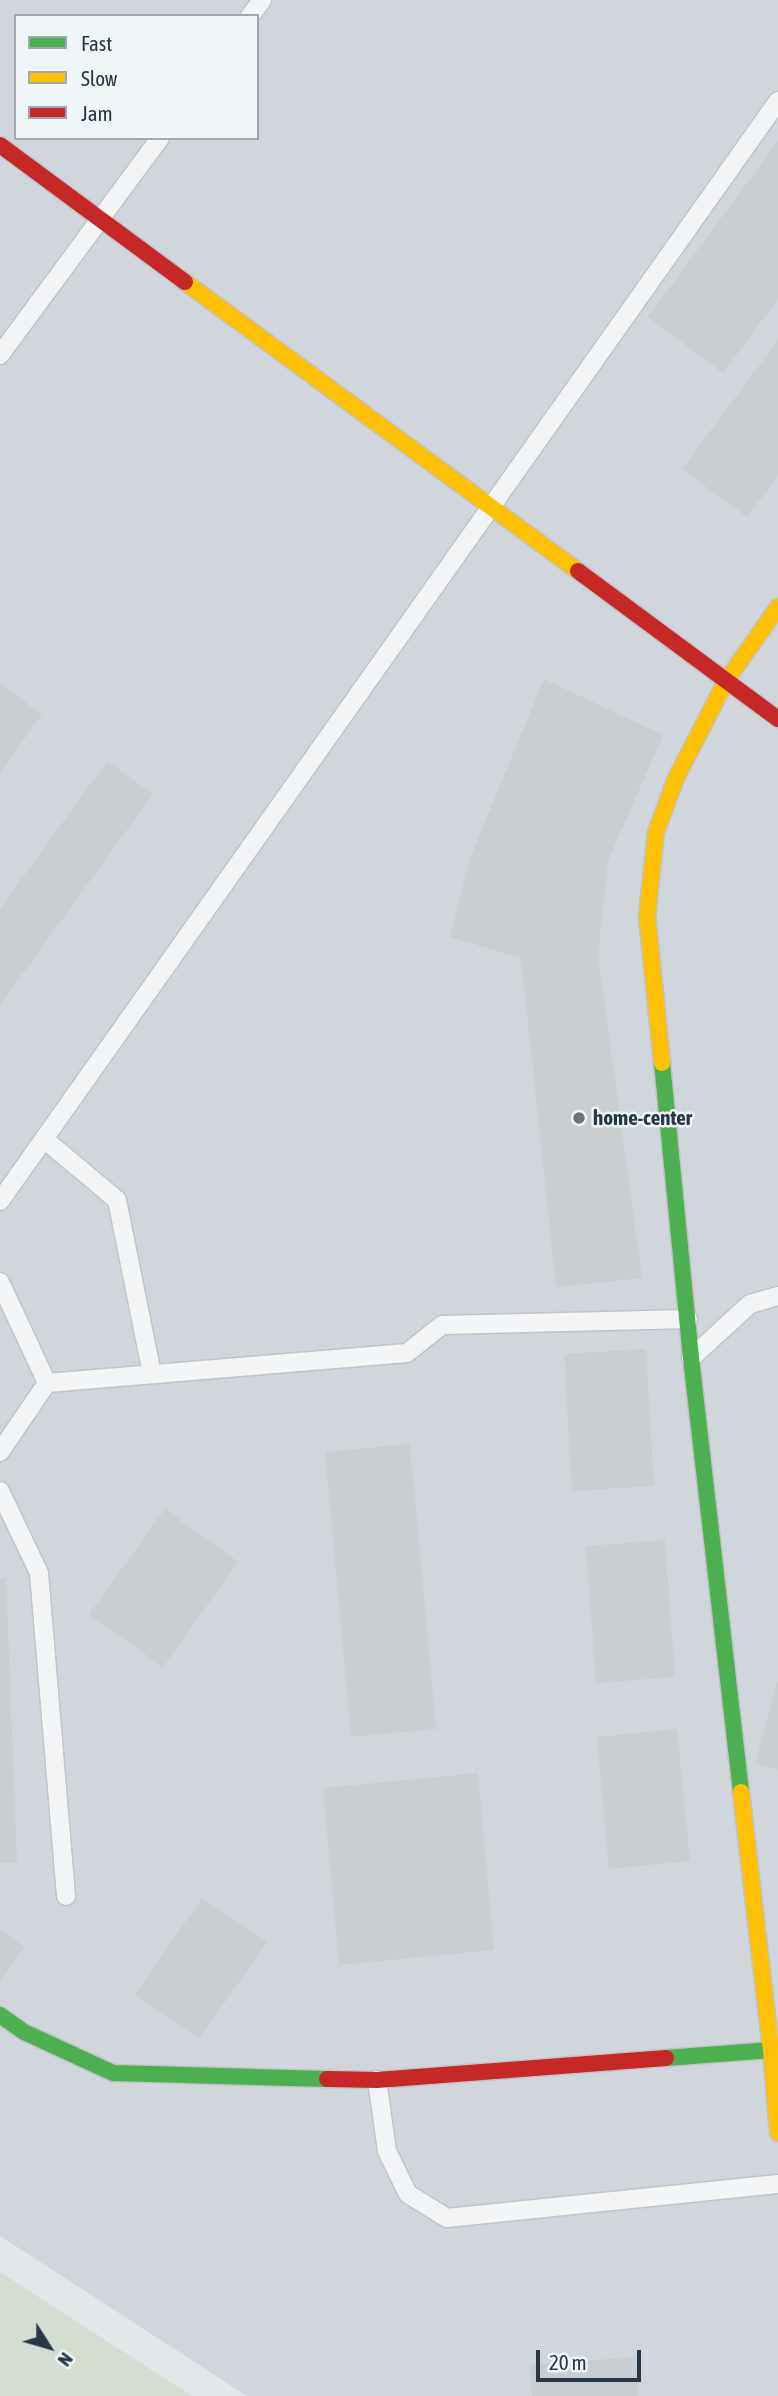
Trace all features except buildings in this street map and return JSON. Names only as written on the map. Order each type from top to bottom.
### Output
[{"type":"street","points":[[0,145],[778,719]]},
{"type":"street","points":[[778,607],[726,681],[676,778],[656,832],[647,916],[691,1358],[771,2050],[778,2133]]},
{"type":"street","points":[[0,2015],[24,2032],[114,2073],[377,2080],[771,2050]]},
{"type":"lane","points":[[0,1201],[778,101]]},
{"type":"lane","points":[[0,355],[159,140]]},
{"type":"lane","points":[[44,1139],[117,1200],[152,1374]]},
{"type":"lane","points":[[0,1282],[47,1383]]},
{"type":"lane","points":[[691,1358],[750,1304],[778,1296]]},
{"type":"lane","points":[[47,1383],[407,1353],[442,1325],[688,1319]]},
{"type":"lane","points":[[0,1452],[47,1383]]},
{"type":"lane","points":[[0,1491],[39,1573],[66,1896]]},
{"type":"lane","points":[[377,2080],[387,2151],[408,2194],[447,2217],[778,2183]]},
{"type":"shaded area","points":[[0,0],[778,0],[778,2396],[247,2396],[0,2236]]},
{"type":"shaded area","points":[[0,2272],[192,2396],[0,2396]]},
{"type":"traffic: fast","points":[[662,1063],[691,1358],[741,1792]]},
{"type":"traffic: fast","points":[[0,2015],[24,2032],[113,2073],[327,2079]]},
{"type":"traffic: fast","points":[[666,2058],[771,2050]]},
{"type":"traffic: slow","points":[[185,282],[578,571]]},
{"type":"traffic: slow","points":[[662,1063],[647,916],[656,832],[676,778],[726,681],[778,607]]},
{"type":"traffic: slow","points":[[741,1792],[778,2133]]},
{"type":"traffic: jam","points":[[0,145],[185,282]]},
{"type":"traffic: jam","points":[[578,571],[778,719]]},
{"type":"traffic: jam","points":[[327,2079],[377,2080],[666,2058]]},
{"type":"place","name":"home-center","points":[[579,1118]]}]
